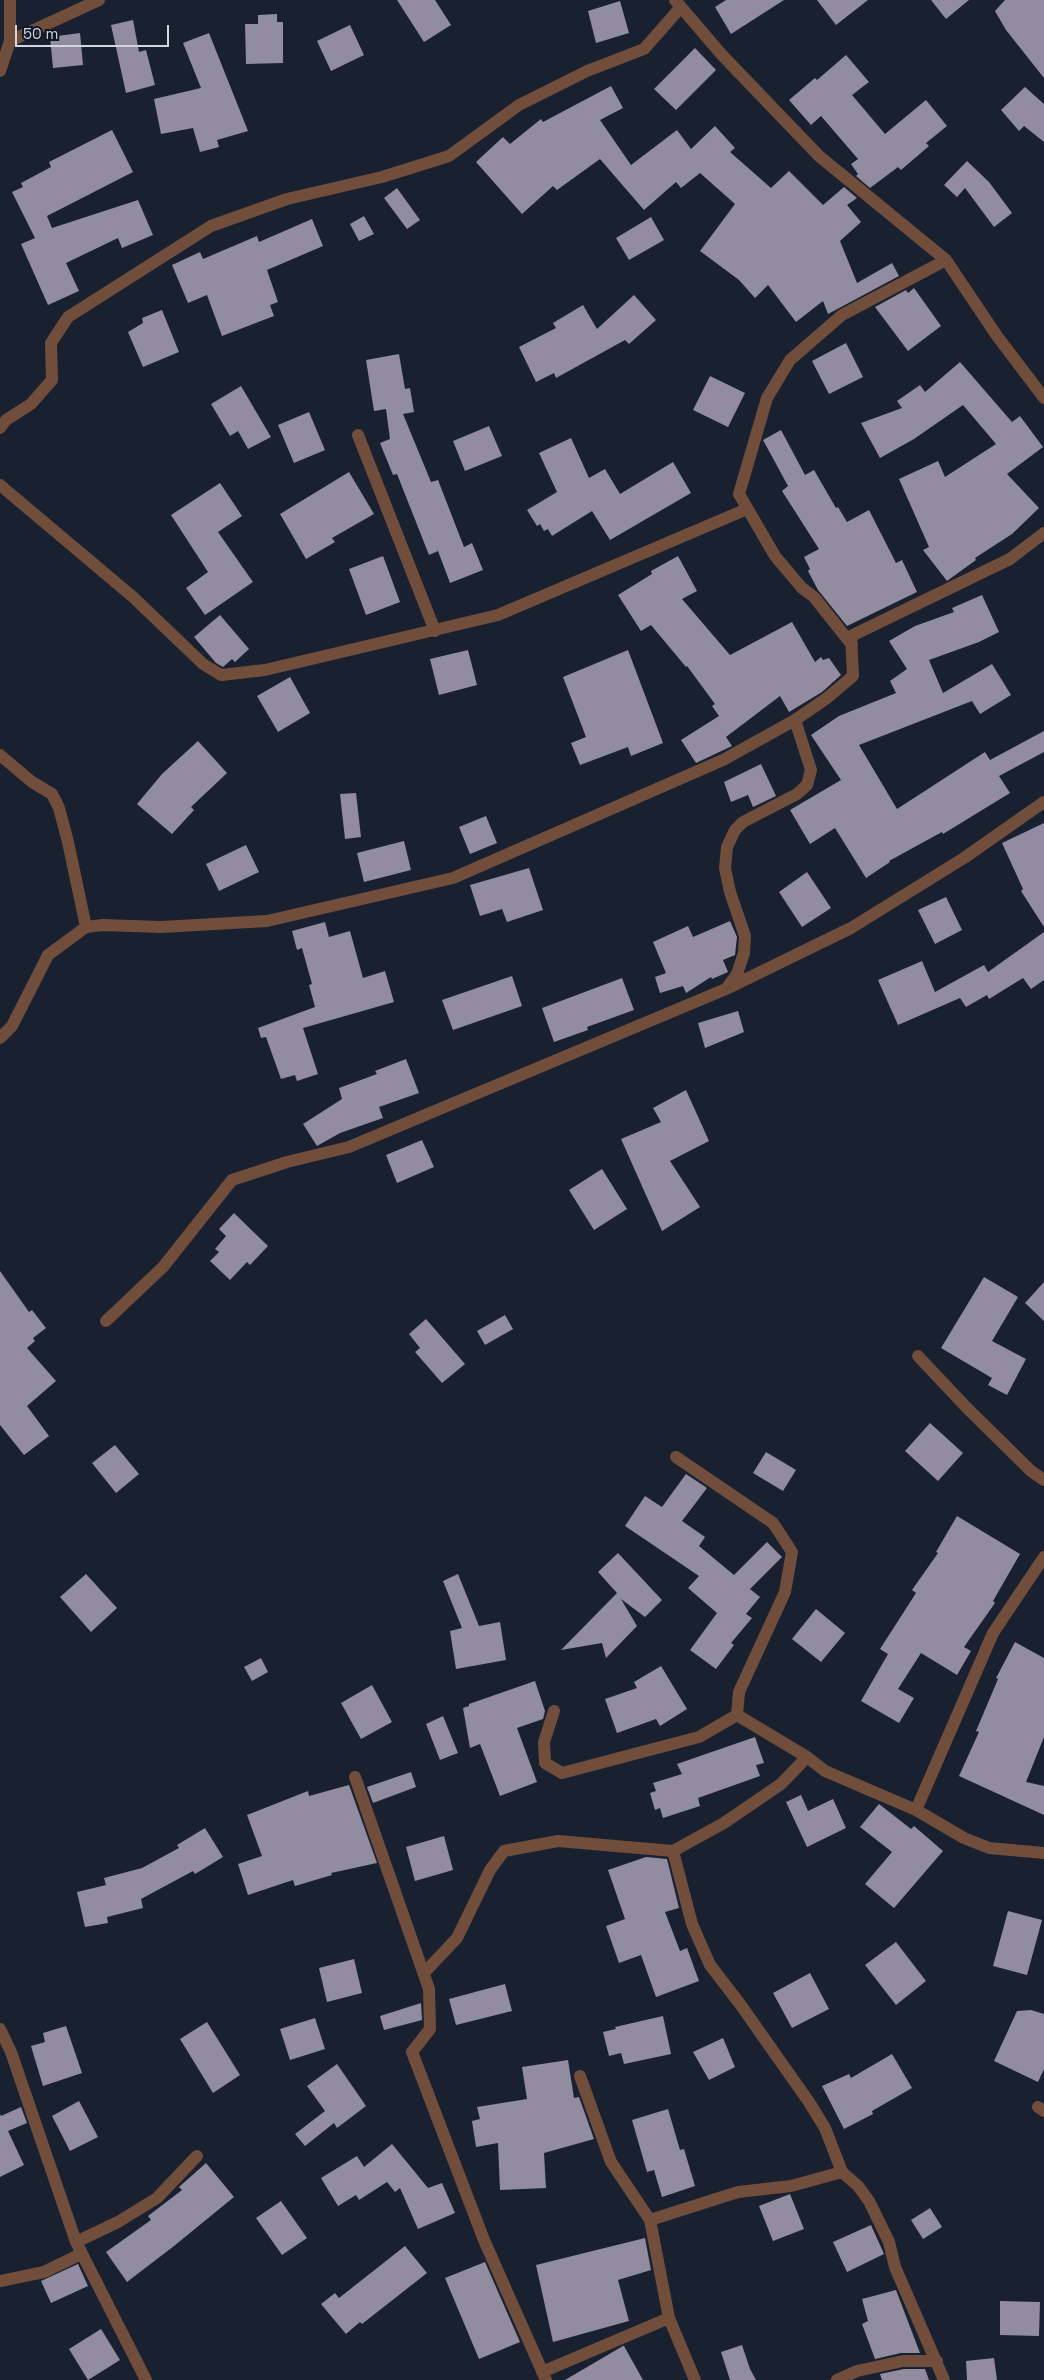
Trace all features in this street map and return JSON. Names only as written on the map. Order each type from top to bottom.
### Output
[{"type":"street","points":[[0,72],[10,41],[10,0]]},
{"type":"street","points":[[10,41],[99,0]]},
{"type":"street","points":[[0,428],[6,420],[31,404],[52,380],[51,343],[68,317],[211,226],[287,200],[382,177],[448,156],[519,105],[587,71],[644,49],[678,4],[722,55],[818,156],[946,260],[997,336],[1044,398]]},
{"type":"street","points":[[852,645],[814,598],[802,588],[775,556],[739,494],[767,398],[790,360],[842,315],[946,260]]},
{"type":"street","points":[[358,435],[435,630]]},
{"type":"street","points":[[0,485],[133,598],[203,664],[221,674],[265,670],[498,615],[747,509]]},
{"type":"street","points":[[0,1038],[12,1026],[48,955],[86,927],[103,925],[161,927],[267,921],[454,878],[723,760],[795,720],[827,698],[853,676],[851,636],[860,629],[974,578],[1010,559],[1044,533]]},
{"type":"street","points":[[726,989],[739,967],[744,953],[745,936],[728,884],[725,868],[727,847],[735,830],[743,822],[797,794],[807,785],[811,770],[795,720]]},
{"type":"street","points":[[0,755],[32,782],[52,794],[59,808],[86,927]]},
{"type":"street","points":[[106,1321],[163,1267],[232,1180],[286,1162],[349,1147],[726,989],[851,928],[964,858],[1044,802]]},
{"type":"street","points":[[918,1356],[1031,1471],[1044,1480]]},
{"type":"street","points":[[676,1457],[773,1522],[792,1552],[786,1592],[739,1692],[736,1716]]},
{"type":"street","points":[[916,1810],[992,1633],[1044,1557]]},
{"type":"street","points":[[554,1711],[544,1742],[545,1763],[562,1773],[700,1737],[736,1716]]},
{"type":"street","points":[[736,1716],[807,1757],[825,1771],[916,1810],[964,1838],[990,1848],[1044,1853]]},
{"type":"street","points":[[424,1974],[458,1938],[490,1870],[504,1851],[558,1841],[674,1851],[724,1823],[781,1784],[807,1757]]},
{"type":"street","points":[[355,1777],[429,1989],[430,2029],[412,2052],[484,2240],[544,2376],[669,2318]]},
{"type":"street","points":[[674,1851],[692,1924],[710,1965],[809,2102],[825,2128],[842,2172],[858,2186],[869,2201],[889,2242],[896,2267],[944,2380]]},
{"type":"street","points":[[0,2029],[11,2052],[78,2248],[146,2380]]},
{"type":"street","points":[[580,2076],[611,2162],[650,2220],[669,2318],[695,2380]]},
{"type":"street","points":[[0,2281],[44,2272],[118,2222],[158,2198],[197,2156]]},
{"type":"street","points":[[650,2220],[738,2192],[791,2186],[842,2172]]},
{"type":"street","points":[[837,2380],[857,2371],[903,2361],[937,2361]]},
{"type":"building","points":[[397,0],[435,0],[451,25],[424,42]]},
{"type":"building","points":[[726,0],[784,0],[731,34],[715,7]]},
{"type":"building","points":[[817,0],[868,0],[836,25]]},
{"type":"building","points":[[931,0],[969,0],[946,19]]},
{"type":"building","points":[[1005,0],[1044,0],[1044,78],[1006,30],[995,11]]},
{"type":"building","points":[[620,1],[629,33],[596,43],[588,11]]},
{"type":"building","points":[[277,14],[277,22],[283,22],[283,63],[246,64],[245,24],[258,24],[258,15]]},
{"type":"building","points":[[133,20],[139,52],[146,50],[155,85],[126,93],[111,25]]},
{"type":"building","points":[[350,25],[364,55],[331,71],[317,41]]},
{"type":"building","points":[[80,33],[83,65],[53,68],[50,37]]},
{"type":"building","points":[[209,33],[248,131],[217,140],[219,147],[200,152],[193,128],[161,134],[154,99],[201,88],[183,43]]},
{"type":"building","points":[[695,48],[716,70],[676,110],[654,89]]},
{"type":"building","points":[[846,55],[869,82],[852,95],[885,134],[926,100],[947,126],[926,143],[929,146],[901,170],[898,167],[870,188],[856,176],[858,174],[851,164],[858,159],[821,116],[811,125],[789,100],[815,78],[817,80]]},
{"type":"building","points":[[611,86],[623,108],[600,120],[631,165],[677,130],[691,149],[715,126],[735,148],[730,152],[771,188],[789,171],[823,205],[844,187],[857,198],[847,205],[861,222],[840,241],[857,283],[892,263],[899,276],[828,314],[823,301],[796,322],[768,285],[755,298],[739,280],[700,251],[735,204],[700,173],[681,188],[676,182],[644,210],[600,159],[557,190],[553,186],[522,214],[476,162],[503,137],[510,144],[541,119],[543,122]]},
{"type":"building","points":[[1025,87],[1044,104],[1044,142],[1024,126],[1019,131],[1001,110]]},
{"type":"building","points":[[112,130],[133,172],[47,216],[52,228],[138,200],[153,235],[122,248],[118,238],[66,263],[79,291],[48,305],[21,244],[35,238],[12,192],[23,187],[21,183],[51,167],[49,162]]},
{"type":"building","points":[[967,161],[989,182],[1012,213],[994,227],[965,188],[957,197],[944,185]]},
{"type":"building","points":[[397,188],[420,220],[407,229],[384,198]]},
{"type":"building","points":[[364,216],[374,234],[359,241],[350,224]]},
{"type":"building","points":[[651,217],[664,240],[629,260],[616,238]]},
{"type":"building","points":[[312,219],[323,246],[267,270],[278,302],[270,305],[274,316],[222,336],[207,295],[188,303],[172,265],[200,252],[203,259],[257,236],[259,242]]},
{"type":"building","points":[[914,288],[941,326],[908,351],[875,307],[906,290],[908,293]]},
{"type":"building","points":[[634,295],[656,320],[629,344],[625,340],[556,378],[554,373],[536,382],[519,347],[556,328],[553,323],[583,305],[597,329]]},
{"type":"building","points":[[162,310],[179,352],[143,367],[128,332],[143,323],[142,318]]},
{"type":"building","points":[[846,343],[863,377],[829,394],[812,361]]},
{"type":"building","points":[[399,354],[405,389],[410,388],[414,412],[403,414],[431,482],[438,480],[464,547],[472,543],[483,570],[450,583],[438,551],[429,555],[397,474],[393,475],[380,443],[390,439],[386,409],[374,411],[366,360]]},
{"type":"building","points":[[960,362],[1012,422],[1020,416],[1043,447],[1007,474],[1039,508],[1012,534],[975,558],[976,560],[947,581],[923,550],[929,547],[899,479],[938,461],[945,477],[996,444],[963,405],[914,439],[880,458],[861,423],[902,408],[897,401],[920,385],[925,392]]},
{"type":"building","points":[[710,376],[745,393],[728,427],[693,410]]},
{"type":"building","points":[[241,386],[271,437],[248,449],[238,431],[230,436],[211,404]]},
{"type":"building","points":[[309,412],[325,450],[294,463],[278,425]]},
{"type":"building","points":[[489,426],[502,456],[465,471],[453,441]]},
{"type":"building","points":[[781,430],[805,475],[814,470],[836,508],[838,507],[847,522],[869,510],[896,563],[902,560],[917,592],[847,626],[818,590],[808,571],[810,569],[804,557],[819,549],[782,491],[788,486],[763,440]]},
{"type":"building","points":[[571,438],[589,478],[605,469],[620,494],[673,462],[691,493],[610,540],[592,511],[552,536],[548,529],[544,531],[540,524],[537,526],[527,510],[557,492],[539,453]]},
{"type":"building","points":[[349,472],[374,514],[332,538],[335,542],[306,559],[280,514]]},
{"type":"building","points":[[220,483],[242,516],[218,532],[253,582],[205,615],[186,588],[208,572],[171,515]]},
{"type":"building","points":[[383,556],[400,602],[366,615],[349,569]]},
{"type":"building","points":[[678,556],[697,591],[682,599],[730,655],[792,622],[815,662],[821,657],[823,660],[829,658],[841,675],[822,692],[789,712],[780,696],[726,737],[732,746],[696,763],[681,740],[719,716],[712,706],[715,704],[687,666],[651,625],[641,631],[618,595],[652,574],[651,571]]},
{"type":"building","points":[[982,595],[999,632],[979,642],[929,660],[943,693],[992,664],[1011,695],[980,714],[972,701],[859,745],[897,809],[985,752],[990,760],[1044,731],[1044,752],[999,776],[1010,793],[943,834],[942,832],[889,861],[866,878],[835,828],[810,844],[790,810],[841,780],[811,735],[839,716],[896,693],[890,681],[907,669],[889,641],[915,626],[954,612],[952,608]]},
{"type":"building","points":[[220,615],[249,649],[235,662],[232,659],[223,667],[216,663],[194,637]]},
{"type":"building","points":[[468,650],[477,685],[439,695],[430,659]]},
{"type":"building","points":[[628,650],[663,743],[631,756],[628,747],[580,765],[571,743],[586,737],[563,677]]},
{"type":"building","points":[[290,677],[310,713],[278,732],[257,696]]},
{"type":"building","points":[[198,741],[227,773],[191,807],[194,810],[172,834],[137,804],[162,774]]},
{"type":"building","points":[[761,764],[776,796],[753,807],[748,795],[731,802],[724,782]]},
{"type":"building","points":[[356,793],[361,837],[345,839],[340,794]]},
{"type":"building","points":[[486,816],[497,843],[470,854],[459,827]]},
{"type":"building","points":[[1044,823],[1044,927],[1021,891],[1023,889],[1002,843]]},
{"type":"building","points":[[404,841],[411,870],[364,882],[357,853]]},
{"type":"building","points":[[246,845],[259,872],[219,891],[206,864]]},
{"type":"building","points":[[529,868],[543,910],[507,922],[502,909],[480,916],[470,885]]},
{"type":"building","points":[[807,872],[831,908],[802,927],[779,892]]},
{"type":"building","points":[[946,897],[962,930],[935,944],[918,910]]},
{"type":"building","points":[[730,921],[737,937],[735,955],[723,960],[728,972],[712,979],[711,977],[686,993],[683,986],[660,993],[655,977],[666,973],[653,942],[688,926],[693,937]]},
{"type":"building","points":[[325,922],[329,937],[350,931],[363,978],[385,971],[394,1002],[303,1028],[318,1074],[297,1081],[295,1075],[281,1079],[266,1037],[261,1038],[258,1028],[315,1007],[309,985],[312,984],[302,948],[297,950],[292,931]]},
{"type":"building","points":[[1044,932],[1044,980],[1031,989],[1023,978],[989,999],[987,995],[966,1007],[960,998],[898,1025],[878,980],[922,961],[935,992],[984,965],[988,972]]},
{"type":"building","points":[[512,976],[522,1006],[453,1030],[442,1000]]},
{"type":"building","points":[[622,978],[634,1010],[587,1027],[588,1030],[554,1042],[542,1008]]},
{"type":"building","points":[[738,1011],[744,1032],[705,1048],[698,1023]]},
{"type":"building","points":[[406,1059],[419,1093],[379,1107],[383,1118],[340,1133],[317,1146],[303,1124],[342,1099],[339,1088],[377,1074],[375,1071]]},
{"type":"building","points":[[686,1090],[709,1141],[670,1161],[700,1207],[662,1231],[621,1139],[661,1122],[653,1108]]},
{"type":"building","points":[[422,1140],[434,1167],[397,1183],[386,1155]]},
{"type":"building","points":[[602,1169],[627,1209],[594,1230],[569,1190]]},
{"type":"building","points":[[234,1213],[268,1246],[250,1265],[247,1262],[230,1280],[210,1261],[219,1252],[215,1249],[226,1236],[219,1229]]},
{"type":"building","points":[[0,1271],[29,1312],[32,1310],[46,1328],[33,1338],[35,1341],[27,1348],[56,1381],[27,1406],[49,1436],[24,1455],[0,1425]]},
{"type":"building","points":[[984,1277],[1018,1297],[992,1341],[1026,1359],[1007,1395],[988,1385],[992,1378],[941,1348]]},
{"type":"building","points":[[1044,1282],[1044,1321],[1025,1303]]},
{"type":"building","points":[[505,1315],[513,1329],[485,1345],[477,1331]]},
{"type":"building","points":[[426,1319],[465,1364],[442,1383],[415,1352],[420,1348],[409,1334]]},
{"type":"building","points":[[930,1423],[963,1453],[938,1481],[905,1451]]},
{"type":"building","points":[[115,1445],[139,1474],[116,1493],[92,1463]]},
{"type":"building","points":[[766,1452],[796,1470],[783,1491],[753,1473]]},
{"type":"building","points":[[686,1474],[707,1488],[682,1521],[705,1537],[699,1546],[734,1575],[767,1542],[782,1557],[750,1589],[760,1597],[746,1614],[752,1618],[731,1643],[734,1645],[716,1669],[690,1650],[717,1613],[688,1588],[699,1576],[625,1526],[645,1496],[662,1507]]},
{"type":"building","points":[[957,1516],[1020,1554],[993,1601],[995,1603],[964,1647],[971,1651],[957,1675],[921,1653],[898,1689],[914,1698],[899,1723],[861,1701],[888,1654],[880,1649],[916,1593],[912,1590],[938,1553],[936,1552]]},
{"type":"building","points":[[618,1553],[662,1600],[645,1617],[621,1599],[637,1626],[606,1658],[602,1643],[561,1650],[617,1593],[598,1572]]},
{"type":"building","points":[[86,1574],[117,1608],[91,1632],[60,1597]]},
{"type":"building","points":[[458,1574],[479,1626],[500,1622],[506,1660],[456,1669],[450,1631],[462,1628],[443,1581]]},
{"type":"building","points":[[816,1609],[845,1633],[821,1662],[792,1639]]},
{"type":"building","points":[[1015,1642],[1044,1658],[1044,1737],[1026,1782],[1044,1786],[1044,1815],[959,1776],[979,1732],[976,1731],[998,1679],[996,1678]]},
{"type":"building","points":[[261,1658],[268,1672],[252,1681],[244,1667]]},
{"type":"building","points":[[661,1666],[687,1709],[660,1726],[656,1719],[617,1733],[605,1699],[637,1688],[634,1682]]},
{"type":"building","points":[[535,1681],[545,1711],[543,1719],[517,1728],[537,1782],[500,1796],[480,1744],[470,1748],[463,1708],[469,1706],[469,1704]]},
{"type":"building","points":[[372,1685],[392,1722],[361,1739],[341,1703]]},
{"type":"building","points":[[443,1716],[458,1753],[440,1760],[426,1724]]},
{"type":"building","points":[[755,1737],[764,1763],[756,1765],[760,1776],[698,1798],[700,1806],[663,1818],[660,1808],[655,1810],[650,1793],[656,1791],[653,1783],[682,1774],[677,1764]]},
{"type":"building","points":[[411,1772],[416,1787],[373,1803],[367,1787]]},
{"type":"building","points":[[349,1785],[377,1863],[331,1873],[332,1875],[295,1886],[293,1880],[248,1895],[238,1864],[262,1856],[247,1815],[308,1791],[309,1796]]},
{"type":"building","points":[[801,1795],[808,1811],[833,1799],[846,1828],[807,1847],[786,1802]]},
{"type":"building","points":[[879,1804],[911,1829],[914,1826],[943,1851],[894,1908],[865,1884],[892,1852],[860,1827]]},
{"type":"building","points":[[205,1828],[223,1857],[195,1874],[193,1871],[141,1899],[143,1908],[107,1917],[108,1923],[85,1927],[77,1892],[106,1885],[104,1878],[142,1868],[179,1848],[177,1845]]},
{"type":"building","points":[[444,1836],[453,1870],[415,1881],[406,1847]]},
{"type":"building","points":[[646,1857],[667,1859],[679,1908],[665,1912],[680,1951],[687,1948],[699,1981],[656,1997],[641,1955],[619,1963],[606,1926],[625,1919],[608,1870]]},
{"type":"building","points":[[1008,1911],[1042,1920],[1027,1975],[993,1966]]},
{"type":"building","points":[[896,1942],[926,1981],[896,2005],[865,1965]]},
{"type":"building","points":[[354,1959],[362,1993],[327,2002],[319,1968]]},
{"type":"building","points":[[810,1973],[829,2009],[792,2028],[773,1993]]},
{"type":"building","points":[[505,1984],[512,2011],[456,2025],[449,1999]]},
{"type":"building","points":[[421,2003],[422,2020],[384,2030],[380,2016]]},
{"type":"building","points":[[1031,2010],[1044,2014],[1044,2069],[1038,2082],[994,2061],[1017,2011]]},
{"type":"building","points":[[663,2016],[671,2054],[624,2064],[621,2053],[609,2056],[603,2032],[616,2029],[615,2027]]},
{"type":"building","points":[[315,2018],[325,2049],[290,2060],[280,2029]]},
{"type":"building","points":[[207,2022],[240,2075],[213,2093],[180,2039]]},
{"type":"building","points":[[66,2026],[82,2073],[43,2086],[31,2046],[45,2042],[43,2033]]},
{"type":"building","points":[[723,2038],[735,2067],[709,2080],[693,2052]]},
{"type":"building","points":[[892,2054],[912,2088],[872,2111],[873,2114],[844,2129],[822,2086],[849,2074],[851,2078]]},
{"type":"building","points":[[568,2060],[574,2098],[579,2097],[594,2139],[544,2153],[546,2188],[500,2190],[498,2143],[476,2147],[472,2121],[480,2119],[477,2107],[527,2099],[522,2067]]},
{"type":"building","points":[[337,2064],[366,2106],[337,2128],[334,2123],[305,2146],[295,2134],[325,2111],[307,2086]]},
{"type":"building","points":[[79,2101],[98,2137],[70,2151],[52,2116]]},
{"type":"building","points":[[21,2107],[27,2123],[8,2131],[24,2165],[0,2177],[0,2114],[1,2116]]},
{"type":"building","points":[[668,2109],[680,2150],[684,2149],[695,2186],[662,2197],[654,2170],[647,2172],[632,2120]]},
{"type":"building","points":[[392,2144],[428,2188],[442,2183],[455,2213],[418,2229],[400,2188],[395,2192],[387,2182],[359,2200],[356,2195],[338,2206],[321,2178],[357,2156],[364,2167]]},
{"type":"building","points":[[206,2163],[234,2197],[127,2282],[106,2252],[151,2220],[148,2216],[182,2190],[179,2187]]},
{"type":"building","points":[[790,2194],[804,2229],[773,2241],[759,2206]]},
{"type":"building","points":[[281,2201],[307,2238],[282,2255],[256,2218]]},
{"type":"building","points":[[930,2208],[942,2227],[923,2239],[911,2220]]},
{"type":"building","points":[[871,2225],[884,2254],[847,2272],[833,2242]]},
{"type":"building","points":[[645,2238],[651,2270],[618,2280],[629,2321],[553,2342],[536,2265]]},
{"type":"building","points":[[405,2246],[427,2273],[362,2324],[360,2322],[346,2334],[321,2304],[335,2293],[339,2298]]},
{"type":"building","points":[[485,2262],[520,2342],[479,2359],[445,2278]]},
{"type":"building","points":[[78,2264],[88,2286],[51,2303],[41,2281]]},
{"type":"building","points":[[896,2290],[920,2353],[901,2353],[875,2359],[862,2324],[868,2321],[862,2299]]},
{"type":"building","points":[[1000,2301],[1040,2302],[1039,2336],[1000,2335]]},
{"type":"building","points":[[101,2329],[120,2360],[88,2380],[69,2349]]},
{"type":"building","points":[[742,2345],[756,2380],[730,2380],[721,2352]]},
{"type":"building","points":[[623,2346],[643,2380],[565,2380]]},
{"type":"building","points":[[994,2358],[997,2380],[967,2380],[966,2361]]},
{"type":"building","points":[[904,2369],[925,2369],[929,2380],[882,2380],[880,2374]]}]
